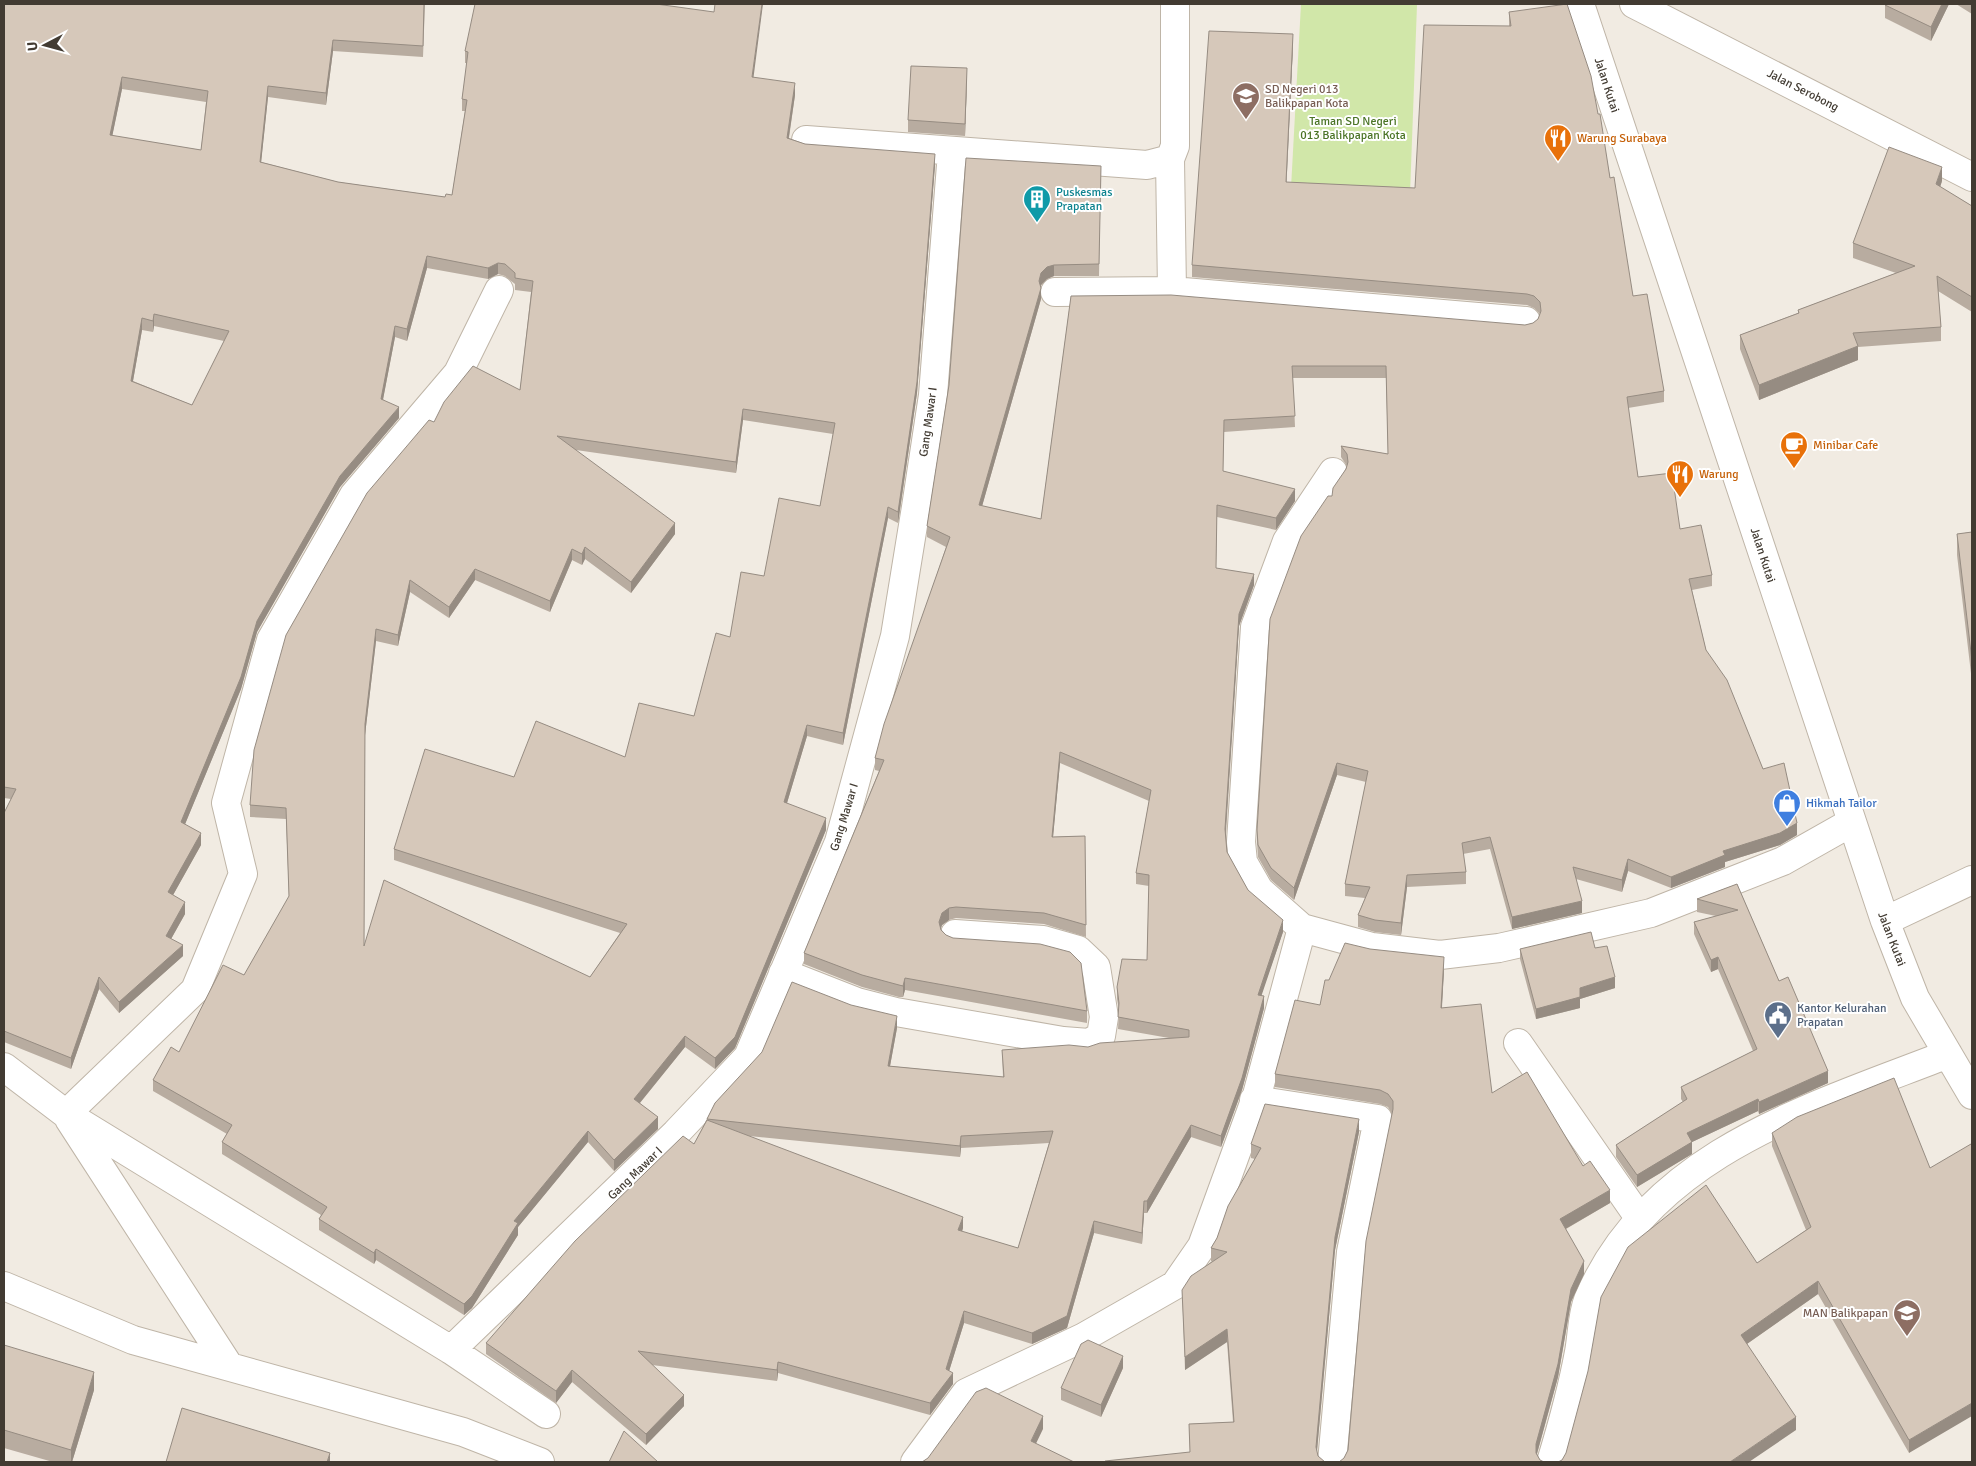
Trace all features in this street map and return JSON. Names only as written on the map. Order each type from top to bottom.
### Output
[{"type":"street","points":[[1172,291],[1170,159],[1175,146],[1175,4]]},
{"type":"street","name":"Jalan Kutai","points":[[1580,4],[1885,921],[1916,998],[1972,1095]]},
{"type":"street","name":"Jalan Serobong","points":[[1634,4],[1972,177]]},
{"type":"street","points":[[806,140],[1147,165],[1170,159]]},
{"type":"street","name":"Gang Mawar I","points":[[451,1350],[676,1133],[748,1057],[839,842],[894,636],[933,395],[952,152]]},
{"type":"street","points":[[66,1114],[195,990],[243,874],[226,803],[271,640],[354,495],[458,373],[499,290]]},
{"type":"street","points":[[1055,292],[1172,291],[1526,321]]},
{"type":"street","points":[[1333,472],[1287,541],[1255,626],[1241,842],[1243,862],[1259,890],[1302,928],[1372,947],[1440,955],[1499,948],[1651,913],[1783,861],[1852,822]]},
{"type":"street","points":[[1885,921],[1972,880]]},
{"type":"street","points":[[915,1462],[966,1393],[1084,1337],[1175,1285],[1202,1246],[1254,1100],[1302,928]]},
{"type":"street","points":[[783,973],[857,1002],[896,1012],[1063,1041],[1090,1043],[1101,1036],[1104,1017],[1096,967],[1078,950],[1043,940],[955,934]]},
{"type":"street","points":[[1518,1043],[1640,1219]]},
{"type":"street","points":[[1551,1462],[1565,1417],[1587,1302],[1613,1254],[1651,1205],[1702,1164],[1764,1128],[1948,1054]]},
{"type":"street","points":[[4,1067],[66,1114],[451,1350],[546,1414]]},
{"type":"street","points":[[1254,1100],[1378,1119],[1351,1252],[1332,1462]]},
{"type":"street","points":[[66,1114],[229,1366]]},
{"type":"street","points":[[4,1286],[133,1340],[463,1432],[540,1462]]},
{"type":"green space","name":"Taman SD Negeri 013 Balikpapan Kota","points":[[1301,4],[1417,5],[1410,194],[1291,188]]},
{"type":"building","points":[[4,4],[424,4],[423,46],[333,40],[326,93],[268,86],[260,162],[338,182],[445,197],[446,194],[452,195],[467,100],[462,99],[468,52],[465,51],[475,4],[656,4],[714,12],[715,4],[762,4],[752,77],[795,83],[787,138],[805,144],[935,154],[917,382],[898,512],[888,507],[843,733],[807,725],[784,802],[826,818],[735,1037],[715,1058],[685,1036],[634,1099],[658,1117],[614,1160],[588,1131],[514,1221],[518,1223],[472,1296],[464,1304],[376,1249],[374,1253],[319,1219],[327,1207],[222,1142],[232,1125],[153,1080],[171,1047],[179,1052],[223,965],[244,975],[289,896],[286,808],[250,805],[254,750],[286,635],[367,493],[429,420],[434,422],[444,402],[473,366],[520,390],[533,281],[515,278],[515,273],[505,264],[498,263],[488,268],[427,256],[407,329],[395,326],[381,399],[399,407],[340,476],[257,621],[241,677],[181,822],[201,833],[168,892],[185,902],[166,936],[183,945],[119,1002],[99,977],[71,1058],[4,1031],[4,813],[16,789],[4,787]],"holes":[[[122,77],[208,91],[201,150],[110,135]],[[154,314],[229,331],[192,405],[131,381],[142,318],[153,321]],[[743,409],[835,423],[820,506],[779,498],[764,576],[741,572],[730,637],[716,633],[694,716],[639,703],[625,757],[536,721],[514,777],[425,749],[394,849],[627,924],[590,977],[384,880],[364,946],[365,724],[376,629],[398,635],[410,580],[449,607],[475,569],[550,601],[572,549],[582,554],[585,547],[631,582],[675,523],[557,436],[736,462]]]},
{"type":"building","points":[[1567,4],[1591,76],[1598,114],[1600,114],[1610,178],[1614,177],[1633,296],[1647,294],[1664,391],[1627,397],[1638,477],[1672,473],[1680,529],[1701,525],[1712,575],[1689,579],[1706,650],[1727,680],[1763,769],[1784,763],[1797,823],[1780,833],[1723,851],[1725,855],[1671,877],[1628,859],[1622,880],[1573,867],[1582,901],[1512,917],[1490,837],[1462,843],[1466,872],[1407,875],[1401,923],[1375,920],[1358,915],[1370,887],[1345,884],[1368,771],[1337,763],[1294,888],[1271,868],[1258,845],[1257,830],[1270,619],[1301,536],[1328,496],[1332,496],[1333,488],[1346,469],[1348,462],[1347,454],[1341,446],[1388,454],[1386,366],[1292,366],[1295,416],[1224,420],[1223,471],[1295,489],[1276,518],[1217,505],[1216,568],[1254,574],[1239,614],[1225,829],[1227,852],[1248,890],[1283,920],[1258,995],[1264,996],[1242,1078],[1221,1136],[1191,1125],[1147,1201],[1144,1201],[1142,1233],[1094,1221],[1067,1316],[1032,1333],[964,1311],[946,1369],[953,1373],[930,1403],[778,1362],[777,1370],[638,1351],[684,1395],[646,1434],[572,1370],[556,1391],[486,1343],[575,1241],[683,1136],[694,1144],[707,1120],[963,1217],[958,1230],[1018,1248],[1053,1131],[961,1136],[960,1146],[707,1119],[715,1103],[762,1052],[792,982],[851,1005],[897,1016],[888,1066],[1004,1077],[1002,1050],[1069,1045],[1088,1047],[1100,1043],[1189,1037],[1189,1030],[1118,1017],[1117,987],[1122,959],[1147,960],[1149,875],[1136,873],[1151,790],[1060,752],[1052,837],[1085,836],[1086,925],[1044,913],[956,907],[949,908],[942,913],[939,922],[941,930],[953,938],[1040,944],[1070,952],[1081,963],[1087,1011],[905,978],[903,986],[862,975],[804,953],[884,760],[875,758],[884,724],[950,537],[927,526],[949,385],[966,158],[1101,166],[1099,264],[1054,265],[1047,267],[1041,273],[1039,281],[1041,288],[979,505],[1041,519],[1071,296],[1171,295],[1525,325],[1533,323],[1538,319],[1541,311],[1540,302],[1534,296],[1527,294],[1192,265],[1209,31],[1293,34],[1286,182],[1415,188],[1424,25],[1511,26],[1509,12]]},
{"type":"building","points":[[1885,4],[1942,4],[1931,27]]},
{"type":"building","points":[[911,66],[967,68],[965,124],[908,120]]},
{"type":"building","points":[[1889,147],[1942,167],[1936,184],[1972,206],[1972,297],[1937,276],[1941,327],[1853,333],[1858,346],[1759,385],[1740,335],[1799,313],[1798,310],[1915,266],[1853,243]]},
{"type":"building","points":[[1972,532],[1972,661],[1957,534]]},
{"type":"building","points":[[1737,884],[1779,981],[1788,977],[1828,1071],[1759,1102],[1758,1099],[1687,1133],[1692,1142],[1637,1175],[1616,1145],[1687,1099],[1681,1087],[1757,1049],[1718,957],[1711,960],[1694,922],[1738,910],[1697,899]]},
{"type":"building","points":[[1591,932],[1595,948],[1607,946],[1615,977],[1580,988],[1580,997],[1536,1009],[1520,949]]},
{"type":"building","points":[[1345,943],[1370,949],[1444,957],[1441,1008],[1481,1004],[1492,1093],[1527,1072],[1583,1166],[1590,1161],[1610,1190],[1560,1219],[1584,1261],[1571,1289],[1558,1364],[1536,1444],[1536,1453],[1540,1460],[1544,1462],[1339,1462],[1344,1458],[1348,1450],[1366,1241],[1393,1109],[1393,1101],[1388,1094],[1380,1090],[1275,1074],[1295,1000],[1320,1005],[1325,980],[1329,980]]},
{"type":"building","points":[[1894,1078],[1930,1168],[1971,1144],[1972,1147],[1972,1403],[1909,1440],[1818,1281],[1741,1335],[1796,1417],[1730,1462],[1558,1462],[1562,1460],[1566,1453],[1588,1371],[1601,1297],[1628,1247],[1706,1185],[1757,1263],[1811,1227],[1772,1133],[1797,1117]]},
{"type":"building","points":[[1265,1104],[1359,1119],[1335,1237],[1316,1447],[1318,1456],[1325,1462],[1105,1462],[1190,1452],[1189,1424],[1234,1422],[1227,1329],[1185,1357],[1182,1290],[1191,1276],[1227,1252],[1211,1248],[1217,1238],[1228,1206],[1261,1148],[1251,1144]]},
{"type":"building","points":[[1088,1340],[1123,1356],[1101,1405],[1061,1388],[1081,1344]]},
{"type":"building","points":[[4,1345],[94,1372],[71,1450],[4,1430]]},
{"type":"building","points":[[986,1388],[1043,1416],[1031,1441],[1074,1462],[922,1462],[928,1458],[976,1392]]},
{"type":"building","points":[[182,1408],[330,1453],[327,1462],[166,1462]]},
{"type":"building","points":[[624,1431],[658,1462],[609,1462]]},
{"type":"place","name":"SD Negeri 013 Balikpapan Kota","points":[[1246,120]]},
{"type":"place","name":"Warung Surabaya","points":[[1558,162]]},
{"type":"place","name":"Puskesmas Prapatan","points":[[1037,223]]},
{"type":"place","name":"Minibar Cafe","points":[[1794,469]]},
{"type":"place","name":"Warung","points":[[1680,498]]},
{"type":"place","name":"Hikmah Tailor","points":[[1787,827]]},
{"type":"place","name":"Kantor Kelurahan Prapatan","points":[[1778,1039]]},
{"type":"place","name":"MAN Balikpapan","points":[[1907,1337]]}]
